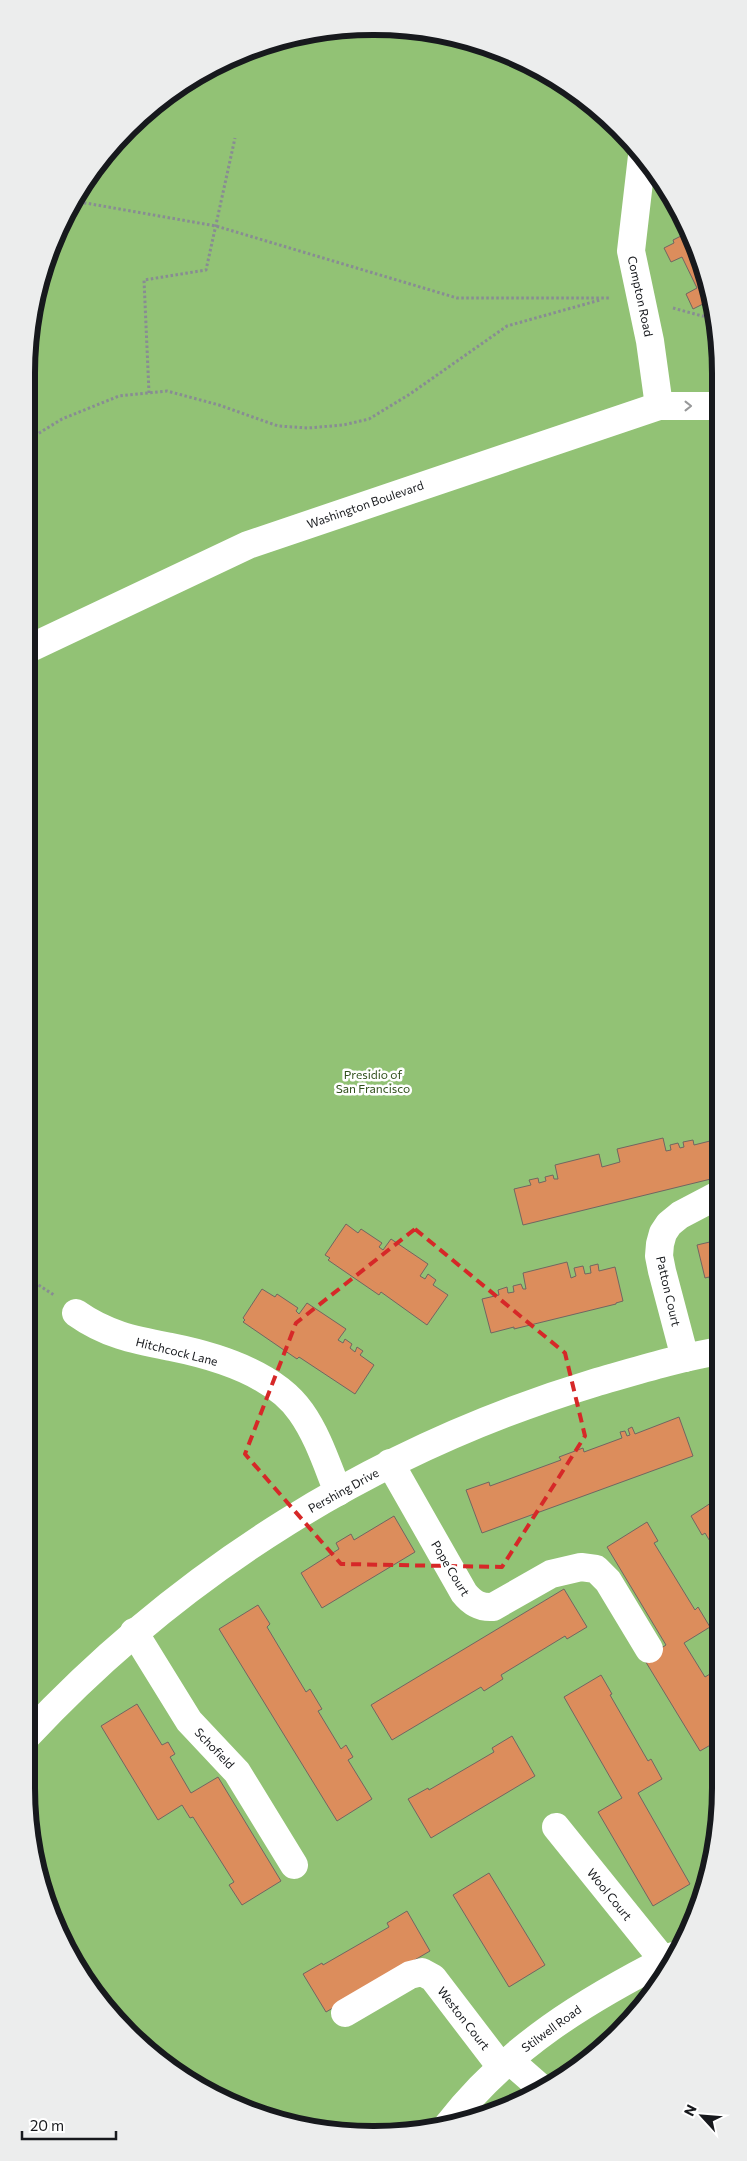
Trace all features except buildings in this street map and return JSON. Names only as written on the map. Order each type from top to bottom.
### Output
[{"type":"street","name":"Compton Road","points":[[641,166],[631,251],[650,341],[659,406]]},
{"type":"street","name":"Washington Boulevard","points":[[35,646],[248,545],[659,406],[712,406]]},
{"type":"street","name":"Patton Court","points":[[685,1358],[662,1271],[659,1256],[660,1244],[662,1233],[669,1224],[712,1198]]},
{"type":"street","name":"Hitchcock Lane","points":[[76,1313],[108,1332],[215,1359],[248,1372],[280,1390],[292,1401],[308,1423],[338,1492]]},
{"type":"street","name":"Pershing Drive","points":[[35,1727],[90,1672],[134,1632],[218,1567],[258,1540],[390,1463],[437,1441],[533,1403],[632,1372],[685,1358],[712,1356]]},
{"type":"street","name":"Pope Court","points":[[390,1463],[464,1593],[474,1603],[486,1607],[493,1606],[551,1574],[582,1567],[596,1569],[608,1581],[649,1649]]},
{"type":"street","name":"Schofield","points":[[134,1632],[189,1721],[237,1772],[294,1866]]},
{"type":"street","name":"Wool Court","points":[[556,1827],[667,1956]]},
{"type":"street","name":"Stilwell Road","points":[[456,2115],[505,2063],[550,2026],[578,2007],[665,1960]]},
{"type":"street","name":"Weston Court","points":[[346,2013],[410,1975],[422,1972],[433,1978],[505,2063]]},
{"type":"street","points":[[505,2063],[536,2085]]},
{"type":"path","points":[[149,393],[144,280],[206,270],[235,138]]},
{"type":"path","points":[[81,202],[216,226],[457,298],[591,298]]},
{"type":"path","points":[[572,297],[583,304]]},
{"type":"path","points":[[35,435],[62,418],[119,396],[167,391],[278,426],[308,428],[343,425],[369,419],[410,394],[507,326],[605,298]]},
{"type":"highlighted area","points":[[415,1229],[565,1353],[585,1436],[502,1567],[341,1564],[245,1454],[296,1323]]},
{"type":"green space","name":"Presidio of San Francisco","points":[[374,35],[418,38],[440,42],[482,53],[543,80],[597,119],[628,150],[655,185],[677,224],[694,265],[709,329],[712,374],[712,1788],[709,1832],[705,1854],[694,1896],[667,1957],[628,2011],[580,2056],[543,2081],[482,2108],[418,2123],[374,2126],[351,2125],[329,2123],[286,2114],[265,2108],[224,2091],[185,2069],[134,2027],[92,1976],[70,1937],[53,1896],[47,1875],[38,1832],[36,1810],[35,374],[38,329],[42,307],[53,265],[61,244],[80,204],[92,185],[134,134],[185,92],[204,80],[244,61],[265,53],[307,42],[329,38]]}]
